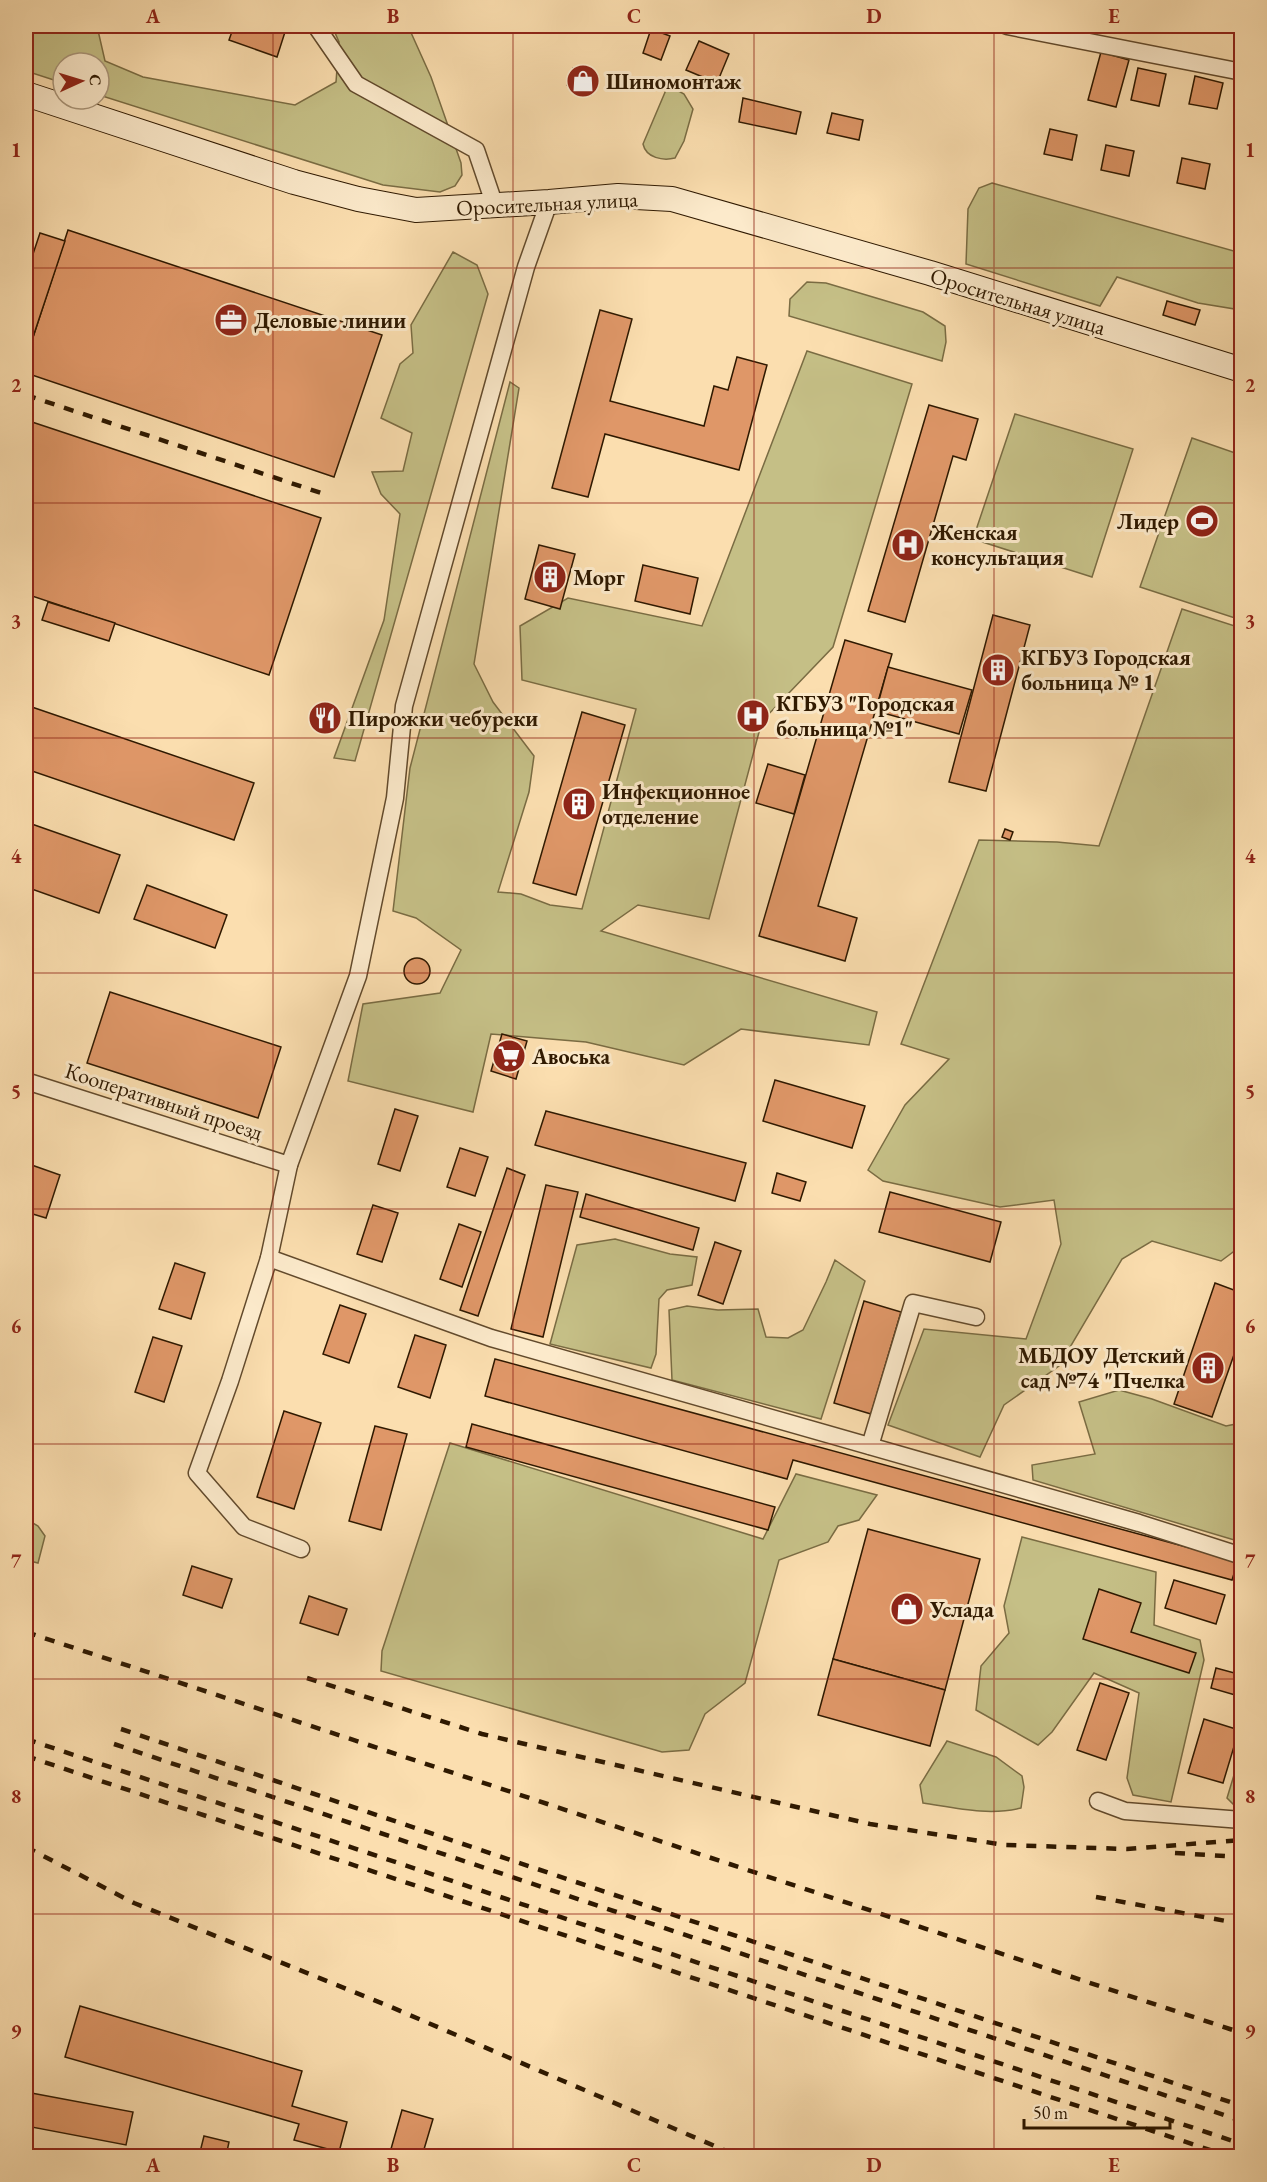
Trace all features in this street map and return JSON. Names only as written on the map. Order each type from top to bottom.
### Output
[{"type":"main road","name":"Оросительная улица","points":[[26,94],[294,182],[358,199],[416,210],[618,196],[672,199],[930,273],[1242,370]]},
{"type":"street","points":[[316,26],[356,84],[476,150],[495,206]]},
{"type":"street","points":[[1007,26],[1242,72]]},
{"type":"street","points":[[301,1549],[244,1527],[197,1473],[230,1381],[269,1257],[289,1165],[358,976],[395,798],[404,706],[526,267],[549,202]]},
{"type":"street","name":"Кооперативный проезд","points":[[26,1081],[289,1165]]},
{"type":"street","points":[[269,1257],[492,1338],[1139,1523],[1242,1556]]},
{"type":"street","points":[[870,1446],[913,1304],[976,1317]]},
{"type":"street","points":[[1098,1801],[1125,1811],[1242,1820]]},
{"type":"shaded area","points":[[26,26],[97,26],[103,51],[51,51],[51,79],[26,71]]},
{"type":"shaded area","points":[[332,26],[408,26],[431,77],[461,163],[462,175],[455,186],[440,192],[383,185],[111,99],[111,64],[143,77],[295,105],[336,82],[339,42]]},
{"type":"shaded area","points":[[675,89],[684,94],[693,109],[684,141],[675,158],[660,159],[648,153],[643,144],[666,90]]},
{"type":"shaded area","points":[[992,183],[1241,253],[1241,310],[1198,303],[1117,277],[1100,306],[966,264],[968,209],[979,188]]},
{"type":"shaded area","points":[[453,252],[477,265],[488,294],[355,761],[334,758],[384,620],[400,514],[381,494],[372,472],[403,471],[412,433],[381,418],[400,364],[413,353],[411,325]]},
{"type":"shaded area","points":[[807,282],[826,283],[923,312],[945,326],[946,342],[942,361],[789,316],[790,299]]},
{"type":"shaded area","points":[[807,351],[912,384],[833,647],[762,721],[709,919],[638,905],[601,931],[877,1012],[869,1045],[741,1029],[684,1065],[586,1042],[491,1034],[473,1112],[348,1081],[363,1004],[440,993],[461,950],[416,918],[393,911],[410,768],[510,382],[519,388],[474,664],[493,702],[534,756],[529,792],[498,892],[521,894],[550,905],[582,909],[636,709],[522,680],[520,626],[568,598],[702,626]]},
{"type":"shaded area","points":[[1015,414],[1133,449],[1092,577],[973,539]]},
{"type":"shaded area","name":"Лидер","points":[[1192,438],[1241,455],[1241,620],[1140,587]]},
{"type":"shaded area","points":[[1182,609],[1241,628],[1241,1246],[1221,1261],[1152,1241],[1122,1259],[1059,1366],[1004,1405],[980,1457],[888,1425],[924,1329],[1026,1339],[1061,1244],[1054,1200],[1000,1207],[883,1181],[868,1170],[905,1105],[949,1059],[901,1044],[979,840],[1057,842],[1099,846]]},
{"type":"shaded area","points":[[615,1239],[670,1254],[697,1257],[692,1285],[667,1290],[659,1299],[656,1354],[651,1368],[550,1344],[577,1245]]},
{"type":"shaded area","points":[[835,1260],[865,1281],[821,1419],[672,1380],[669,1310],[687,1306],[718,1310],[758,1309],[766,1337],[788,1338],[803,1330]]},
{"type":"shaded area","points":[[1119,1390],[1152,1399],[1226,1426],[1241,1423],[1241,1542],[1033,1480],[1032,1465],[1095,1454],[1079,1402]]},
{"type":"shaded area","points":[[450,1443],[763,1539],[796,1474],[877,1495],[859,1520],[838,1526],[828,1542],[779,1560],[745,1683],[705,1714],[689,1750],[662,1752],[381,1671],[382,1651]]},
{"type":"shaded area","points":[[26,1519],[38,1526],[45,1536],[38,1563],[26,1560]]},
{"type":"shaded area","points":[[1022,1537],[1156,1572],[1154,1625],[1200,1640],[1204,1660],[1171,1802],[1133,1795],[1127,1778],[1139,1693],[1094,1673],[1052,1732],[1038,1745],[976,1710],[981,1666],[1009,1633],[1004,1606]]},
{"type":"shaded area","points":[[947,1741],[996,1757],[1022,1776],[1024,1787],[1021,1808],[985,1811],[923,1803],[920,1785]]},
{"type":"shaded area","points":[[1241,1752],[1241,1805],[1234,1805],[1227,1798]]},
{"type":"building","points":[[234,26],[266,26],[285,32],[277,57],[229,40]]},
{"type":"building","points":[[1204,26],[1227,26],[1226,30]]},
{"type":"building","points":[[651,29],[670,36],[661,60],[643,53]]},
{"type":"building","points":[[699,41],[729,54],[717,83],[686,70]]},
{"type":"building","points":[[1101,52],[1129,60],[1116,107],[1088,100]]},
{"type":"building","name":"Шиномонтаж","points":[[573,68],[598,78],[591,95],[567,85]]},
{"type":"building","points":[[1138,68],[1166,74],[1159,106],[1131,100]]},
{"type":"building","points":[[1195,76],[1223,83],[1217,109],[1189,104]]},
{"type":"building","points":[[743,98],[801,112],[796,134],[739,122]]},
{"type":"building","points":[[832,113],[863,120],[859,140],[827,133]]},
{"type":"building","points":[[1050,129],[1077,135],[1072,160],[1044,154]]},
{"type":"building","points":[[1106,145],[1134,151],[1129,176],[1101,170]]},
{"type":"building","points":[[1182,158],[1210,164],[1205,189],[1177,183]]},
{"type":"building","points":[[68,230],[382,335],[334,477],[26,373],[26,359]]},
{"type":"building","points":[[40,233],[65,241],[30,346],[26,344],[26,275]]},
{"type":"building","points":[[1167,301],[1200,310],[1195,325],[1163,315]]},
{"type":"building","points":[[600,310],[632,319],[610,401],[704,426],[714,386],[728,390],[737,357],[767,365],[739,470],[605,434],[588,497],[552,488]]},
{"type":"building","points":[[929,405],[978,419],[966,460],[953,456],[905,622],[868,611]]},
{"type":"building","points":[[26,420],[321,518],[269,675],[26,594]]},
{"type":"building","name":"Морг","points":[[539,545],[575,554],[560,609],[525,599]]},
{"type":"building","points":[[643,565],[698,578],[690,614],[635,601]]},
{"type":"building","points":[[48,602],[115,623],[109,641],[42,620]]},
{"type":"building","name":"КГБУЗ Городская больница № 1","points":[[993,615],[1030,625],[986,791],[949,782]]},
{"type":"building","points":[[845,640],[892,654],[818,906],[857,918],[845,961],[759,936]]},
{"type":"building","points":[[888,667],[972,690],[959,734],[876,711]]},
{"type":"building","points":[[26,705],[254,783],[234,840],[26,769]]},
{"type":"building","name":"Инфекционное отделение","points":[[582,712],[625,725],[576,895],[533,883]]},
{"type":"building","points":[[322,713],[335,717],[332,726],[320,722]]},
{"type":"building","points":[[768,764],[805,775],[794,814],[756,803]]},
{"type":"building","points":[[26,822],[120,855],[99,913],[26,887]]},
{"type":"building","points":[[1005,829],[1013,832],[1010,840],[1002,837]]},
{"type":"building","points":[[147,885],[227,915],[215,948],[134,919]]},
{"type":"building","points":[[417,958],[426,962],[430,971],[426,980],[417,984],[408,980],[404,971],[408,962]]},
{"type":"building","points":[[110,992],[281,1047],[258,1118],[87,1063]]},
{"type":"building","name":"Авоська","points":[[502,1034],[527,1041],[516,1079],[491,1071]]},
{"type":"building","points":[[775,1080],[865,1106],[852,1148],[763,1121]]},
{"type":"building","points":[[395,1109],[418,1116],[400,1171],[378,1164]]},
{"type":"building","points":[[546,1111],[746,1163],[735,1201],[535,1145]]},
{"type":"building","points":[[460,1148],[488,1157],[475,1196],[447,1187]]},
{"type":"building","points":[[26,1163],[60,1175],[46,1218],[26,1212]]},
{"type":"building","points":[[507,1168],[525,1175],[478,1316],[460,1310]]},
{"type":"building","points":[[777,1173],[806,1182],[800,1201],[772,1193]]},
{"type":"building","points":[[546,1185],[578,1192],[543,1337],[511,1329]]},
{"type":"building","points":[[890,1192],[1001,1222],[990,1262],[879,1232]]},
{"type":"building","points":[[586,1194],[699,1228],[693,1250],[580,1217]]},
{"type":"building","points":[[373,1205],[398,1213],[382,1262],[357,1254]]},
{"type":"building","points":[[459,1224],[481,1232],[462,1287],[440,1279]]},
{"type":"building","points":[[715,1242],[741,1251],[723,1304],[698,1295]]},
{"type":"building","points":[[175,1263],[205,1273],[191,1319],[159,1309]]},
{"type":"building","name":"МБДОУ Детский сад №74 \"Пчелка","points":[[1215,1283],[1242,1293],[1242,1332],[1212,1417],[1174,1404]]},
{"type":"building","points":[[864,1301],[901,1312],[871,1414],[834,1403]]},
{"type":"building","points":[[340,1305],[366,1314],[349,1363],[323,1354]]},
{"type":"building","points":[[415,1335],[446,1345],[430,1398],[398,1387]]},
{"type":"building","points":[[153,1337],[182,1346],[164,1402],[135,1392]]},
{"type":"building","points":[[495,1359],[1238,1561],[1232,1580],[793,1460],[787,1479],[485,1396]]},
{"type":"building","points":[[284,1411],[321,1423],[294,1509],[257,1497]]},
{"type":"building","points":[[472,1424],[775,1507],[768,1530],[466,1447]]},
{"type":"building","points":[[375,1426],[407,1434],[381,1530],[349,1521]]},
{"type":"building","name":"Услада","points":[[868,1529],[980,1559],[945,1690],[833,1659]]},
{"type":"building","points":[[192,1566],[232,1579],[222,1608],[183,1595]]},
{"type":"building","points":[[1174,1580],[1225,1595],[1216,1624],[1165,1608]]},
{"type":"building","points":[[1099,1589],[1141,1603],[1131,1632],[1196,1653],[1189,1673],[1083,1639]]},
{"type":"building","points":[[309,1596],[347,1609],[338,1635],[300,1623]]},
{"type":"building","points":[[833,1659],[945,1690],[930,1746],[818,1715]]},
{"type":"building","points":[[1216,1668],[1242,1675],[1242,1697],[1211,1688]]},
{"type":"building","points":[[1100,1683],[1129,1693],[1106,1760],[1077,1750]]},
{"type":"building","points":[[1204,1719],[1239,1730],[1223,1783],[1188,1773]]},
{"type":"building","points":[[80,2006],[302,2071],[292,2106],[347,2122],[339,2152],[294,2140],[299,2124],[65,2057]]},
{"type":"building","points":[[26,2092],[133,2112],[126,2145],[26,2126]]},
{"type":"building","points":[[402,2110],[433,2119],[422,2156],[391,2149]]},
{"type":"building","points":[[204,2136],[229,2142],[226,2156],[199,2156]]},
{"type":"railway","points":[[26,395],[327,495]]},
{"type":"railway","points":[[26,1632],[1242,2033]]},
{"type":"railway","points":[[307,1678],[482,1734],[870,1824],[1005,1845],[1127,1849],[1242,1840]]},
{"type":"railway","points":[[121,1729],[1242,2106]]},
{"type":"railway","points":[[26,1739],[1242,2144]]},
{"type":"railway","points":[[114,1744],[1242,2121]]},
{"type":"railway","points":[[26,1756],[1228,2156]]},
{"type":"railway","points":[[26,1847],[134,1903],[391,2007],[738,2156]]},
{"type":"railway","points":[[1175,1853],[1242,1857]]},
{"type":"railway","points":[[1096,1897],[1242,1924]]},
{"type":"place","name":"Шиномонтаж","points":[[583,81]]},
{"type":"place","name":"Деловые линии","points":[[231,320]]},
{"type":"place","name":"Лидер","points":[[1202,521]]},
{"type":"place","name":"Женская консультация","points":[[908,545]]},
{"type":"place","name":"Морг","points":[[550,577]]},
{"type":"place","name":"КГБУЗ Городская больница № 1","points":[[998,670]]},
{"type":"place","name":"КГБУЗ \"Городская больница №1\"","points":[[753,716]]},
{"type":"place","name":"Пирожки чебуреки","points":[[325,718]]},
{"type":"place","name":"Инфекционное отделение","points":[[579,804]]},
{"type":"place","name":"Авоська","points":[[509,1056]]},
{"type":"place","name":"МБДОУ Детский сад №74 \"Пчелка","points":[[1208,1368]]},
{"type":"place","name":"Услада","points":[[907,1609]]}]
